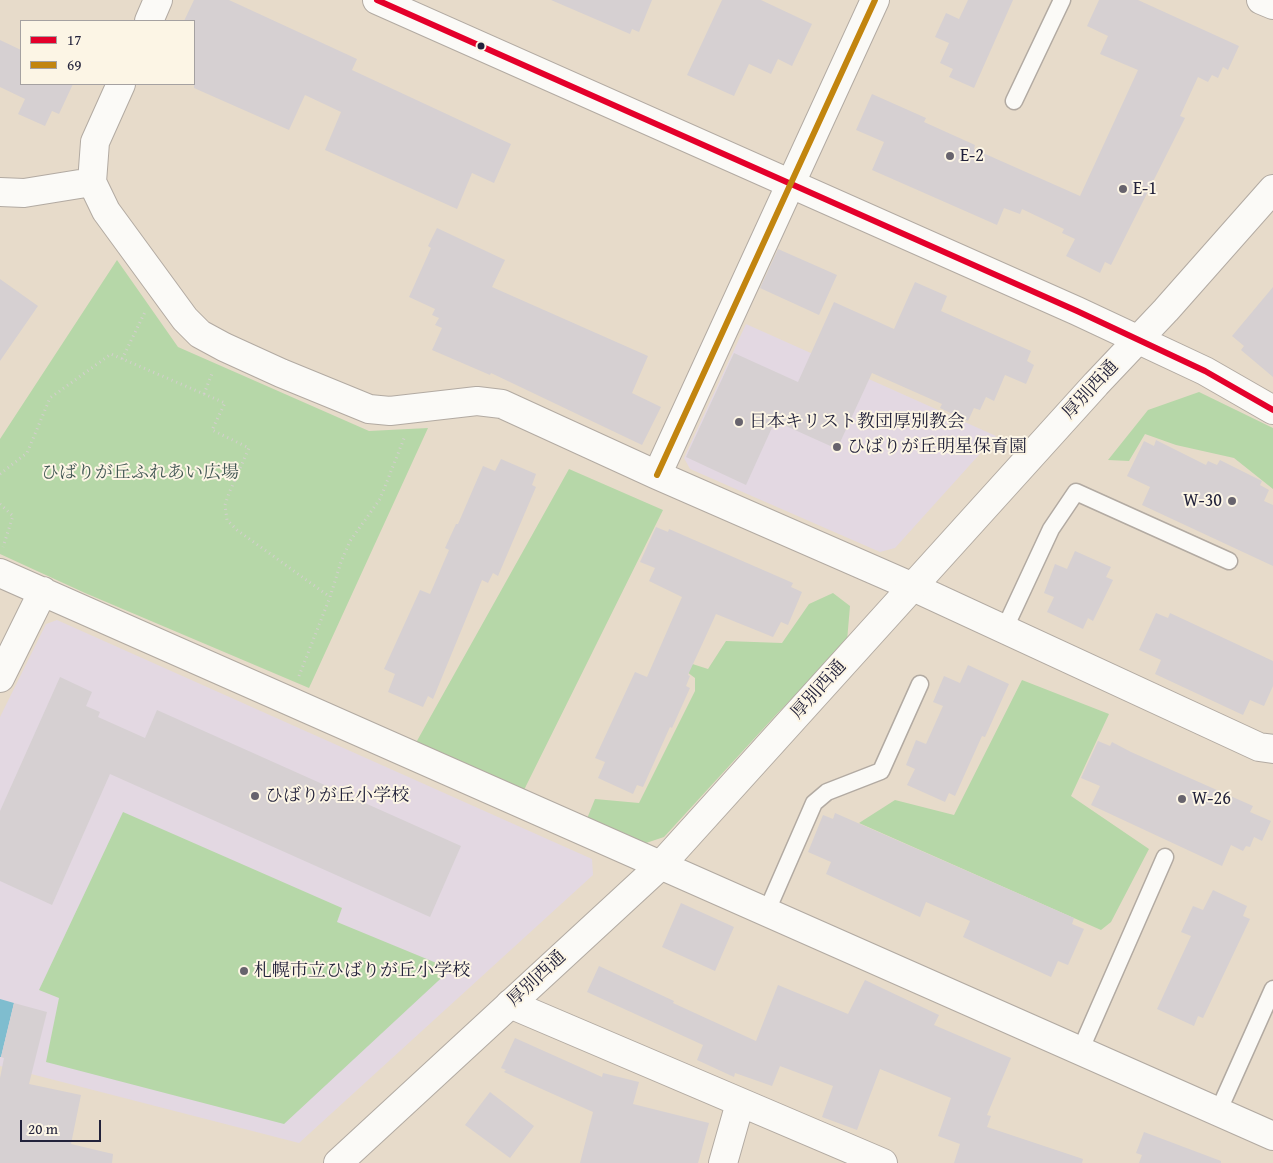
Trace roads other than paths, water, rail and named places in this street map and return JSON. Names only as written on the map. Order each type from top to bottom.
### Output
[{"type":"street","points":[[149,20],[158,0]]},
{"type":"street","points":[[378,0],[1077,311],[1206,371],[1273,410]]},
{"type":"street","points":[[657,475],[875,0]]},
{"type":"street","points":[[1261,0],[1273,6]]},
{"type":"street","points":[[121,85],[95,142],[92,182],[106,211],[185,319],[200,334],[281,373],[369,409],[390,411],[477,401],[502,404],[657,475],[912,587],[1259,747],[1273,748]]},
{"type":"street","points":[[0,192],[24,193],[92,182]]},
{"type":"street","name":"厚別西通","points":[[338,1163],[660,866],[1273,189]]},
{"type":"street","points":[[0,573],[1273,1136]]},
{"type":"street","points":[[0,678],[43,591]]},
{"type":"street","points":[[510,1004],[882,1163]]},
{"type":"street","points":[[723,1163],[740,1103]]},
{"type":"lane","points":[[1014,100],[1062,0]]},
{"type":"lane","points":[[1004,630],[1051,529],[1076,492],[1229,561]]},
{"type":"lane","points":[[766,913],[814,803],[827,792],[881,771],[920,684]]},
{"type":"lane","points":[[1080,1052],[1166,857]]},
{"type":"lane","points":[[1218,1112],[1273,989]]},
{"type":"water","points":[[0,999],[14,1003],[1,1057],[0,1057]]},
{"type":"place","name":"E-2","points":[[950,156]]},
{"type":"place","name":"E-1","points":[[1123,189]]},
{"type":"place","name":"日本キリスト教団厚別教会","points":[[739,422]]},
{"type":"place","name":"ひばりが丘明星保育園","points":[[837,447]]},
{"type":"place","name":"W-30","points":[[1232,501]]},
{"type":"place","name":"ひばりが丘小学校","points":[[255,796]]},
{"type":"place","name":"W-26","points":[[1182,799]]},
{"type":"place","name":"札幌市立ひばりが丘小学校","points":[[244,971]]},
{"type":"park label","name":"ひばりが丘ふれあい広場","points":[[140,473]]}]
